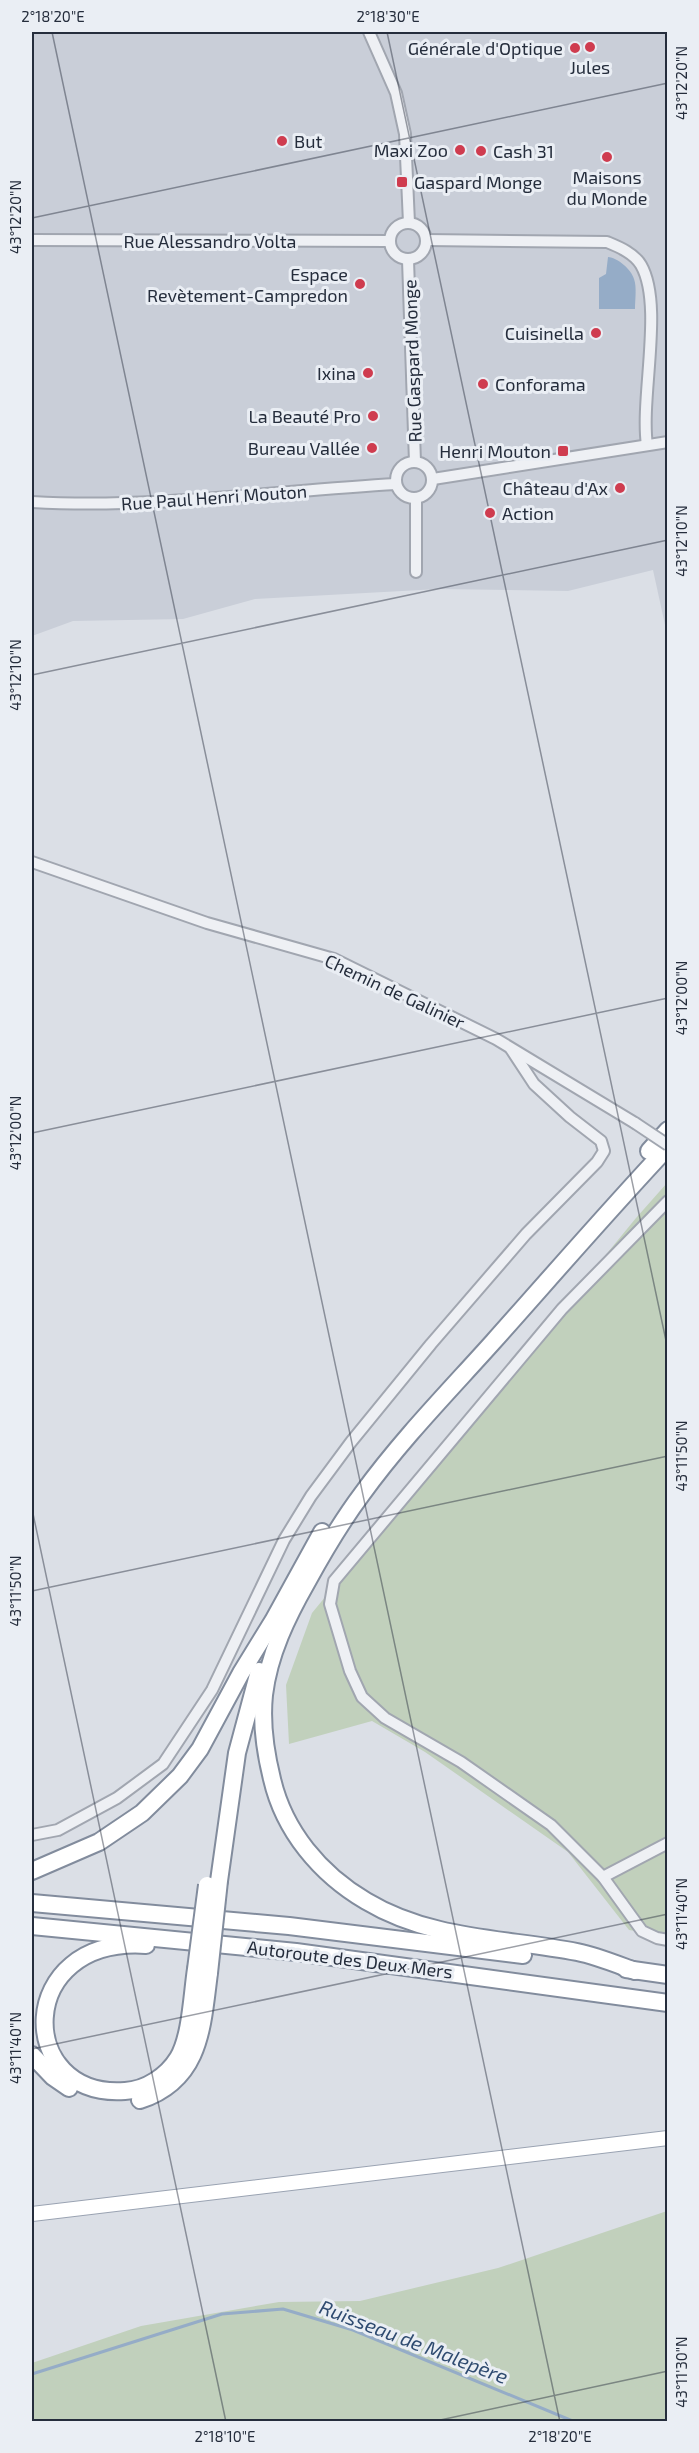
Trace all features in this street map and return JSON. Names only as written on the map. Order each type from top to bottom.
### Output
[{"type":"highway","points":[[32,1871],[99,1842],[142,1813],[168,1790],[200,1749],[330,1519],[372,1463],[668,1130]]},
{"type":"highway","points":[[635,1971],[580,1953],[430,1929],[364,1900],[341,1884],[319,1864],[292,1830],[280,1806],[264,1744],[262,1720],[266,1681],[272,1656],[290,1612],[335,1531],[380,1470],[668,1146]]},
{"type":"highway","points":[[214,1879],[247,1711],[268,1644],[290,1612]]},
{"type":"highway","points":[[32,2055],[60,2082],[76,2092],[106,2102],[126,2103],[161,2091],[185,2069],[192,2056],[202,2025],[203,1971],[229,1750],[273,1621]]},
{"type":"highway","name":"Autoroute des Deux Mers","points":[[32,1903],[289,1926],[451,1945],[668,1976]]},
{"type":"highway","name":"Autoroute des Deux Mers","points":[[32,1926],[197,1941],[445,1971],[668,2003]]},
{"type":"highway","points":[[197,1941],[168,1946],[135,1944],[102,1948],[75,1962],[62,1972],[52,1986],[46,2001],[45,2031],[53,2057],[71,2077],[99,2090],[129,2091],[154,2082],[171,2068],[183,2047],[203,1971]]},
{"type":"main road","points":[[32,2214],[668,2138]]},
{"type":"street","points":[[369,32],[396,93],[405,134],[409,223]]},
{"type":"street","points":[[409,223],[421,228],[426,240],[422,254],[408,260],[395,255],[389,241],[395,228],[409,223]]},
{"type":"street","name":"Rue Alessandro Volta","points":[[32,240],[389,241]]},
{"type":"street","points":[[426,240],[607,242],[625,250],[641,264],[649,289],[647,445]]},
{"type":"street","name":"Rue Gaspard Monge","points":[[408,260],[415,462]]},
{"type":"street","points":[[433,479],[668,442]]},
{"type":"street","points":[[409,462],[427,467],[433,479],[429,492],[416,499],[400,492],[396,484],[398,471],[409,462]]},
{"type":"street","name":"Rue Paul Henri Mouton","points":[[32,501],[104,504],[169,502],[396,484]]},
{"type":"street","points":[[416,499],[416,572]]},
{"type":"street","name":"Chemin de Galinier","points":[[32,862],[207,923],[334,960],[377,979],[511,1049],[635,1123],[668,1146]]},
{"type":"street","points":[[32,1836],[58,1830],[117,1798],[163,1764],[212,1690],[285,1540],[311,1496],[351,1442],[432,1344],[526,1234],[597,1162],[604,1151],[601,1141],[570,1117],[534,1084],[511,1049]]},
{"type":"street","points":[[668,1202],[562,1309],[487,1397],[334,1581],[330,1604],[350,1671],[362,1697],[385,1718],[461,1762],[551,1825],[603,1876],[642,1931],[668,1940]]},
{"type":"street","points":[[603,1876],[668,1843]]},
{"type":"shaded area","points":[[32,32],[667,32],[667,634],[653,570],[568,591],[439,589],[255,599],[183,619],[73,621],[32,636]]},
{"type":"green space","points":[[667,1183],[667,1936],[629,1930],[568,1852],[425,1752],[372,1721],[289,1744],[286,1685],[312,1613]]},
{"type":"green space","points":[[667,2211],[667,2421],[32,2421],[32,2363],[141,2326],[279,2302],[360,2301],[498,2268]]},
{"type":"water","points":[[608,257],[620,262],[632,275],[635,286],[635,309],[599,309],[599,278],[606,274]]},
{"type":"waterway","name":"Ruisseau de Malepère","points":[[32,2374],[222,2314],[283,2309],[353,2330],[575,2422]]},
{"type":"place","name":"Jules","points":[[590,47]]},
{"type":"place","name":"Générale d'Optique","points":[[575,48]]},
{"type":"place","name":"But","points":[[282,141]]},
{"type":"place","name":"Maxi Zoo","points":[[460,150]]},
{"type":"place","name":"Cash 31","points":[[481,151]]},
{"type":"place","name":"Maisons du Monde","points":[[607,157]]},
{"type":"place","name":"Gaspard Monge","points":[[402,182]]},
{"type":"place","name":"Espace Revètement-Campredon","points":[[360,284]]},
{"type":"place","name":"Cuisinella","points":[[596,333]]},
{"type":"place","name":"Ixina","points":[[368,373]]},
{"type":"place","name":"Conforama","points":[[483,384]]},
{"type":"place","name":"La Beauté Pro","points":[[373,416]]},
{"type":"place","name":"Bureau Vallée","points":[[372,448]]},
{"type":"place","name":"Henri Mouton","points":[[563,451]]},
{"type":"place","name":"Château d'Ax","points":[[620,488]]},
{"type":"place","name":"Action","points":[[490,513]]}]
